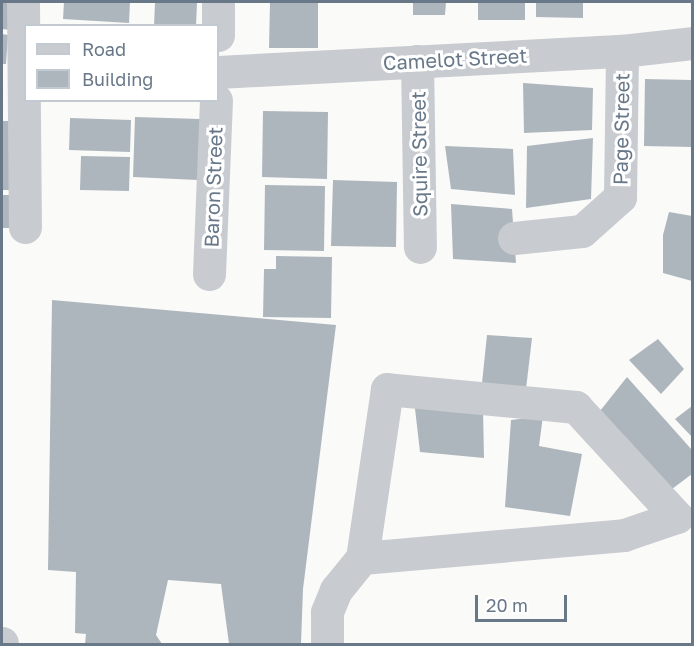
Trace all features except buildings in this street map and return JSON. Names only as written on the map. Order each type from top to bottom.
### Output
[{"type":"street","points":[[23,2],[16,70],[25,226]]},
{"type":"street","points":[[218,2],[218,24]]},
{"type":"street","name":"Camelot Street","points":[[219,72],[622,51],[693,43]]},
{"type":"street","name":"Page Street","points":[[514,238],[582,231],[620,197],[622,51]]},
{"type":"street","name":"Squire Street","points":[[417,61],[420,248]]},
{"type":"street","name":"Baron Street","points":[[209,274],[216,102]]},
{"type":"street","points":[[327,645],[327,612],[336,590],[362,558],[387,389],[576,407],[677,517],[624,535],[362,558]]}]
